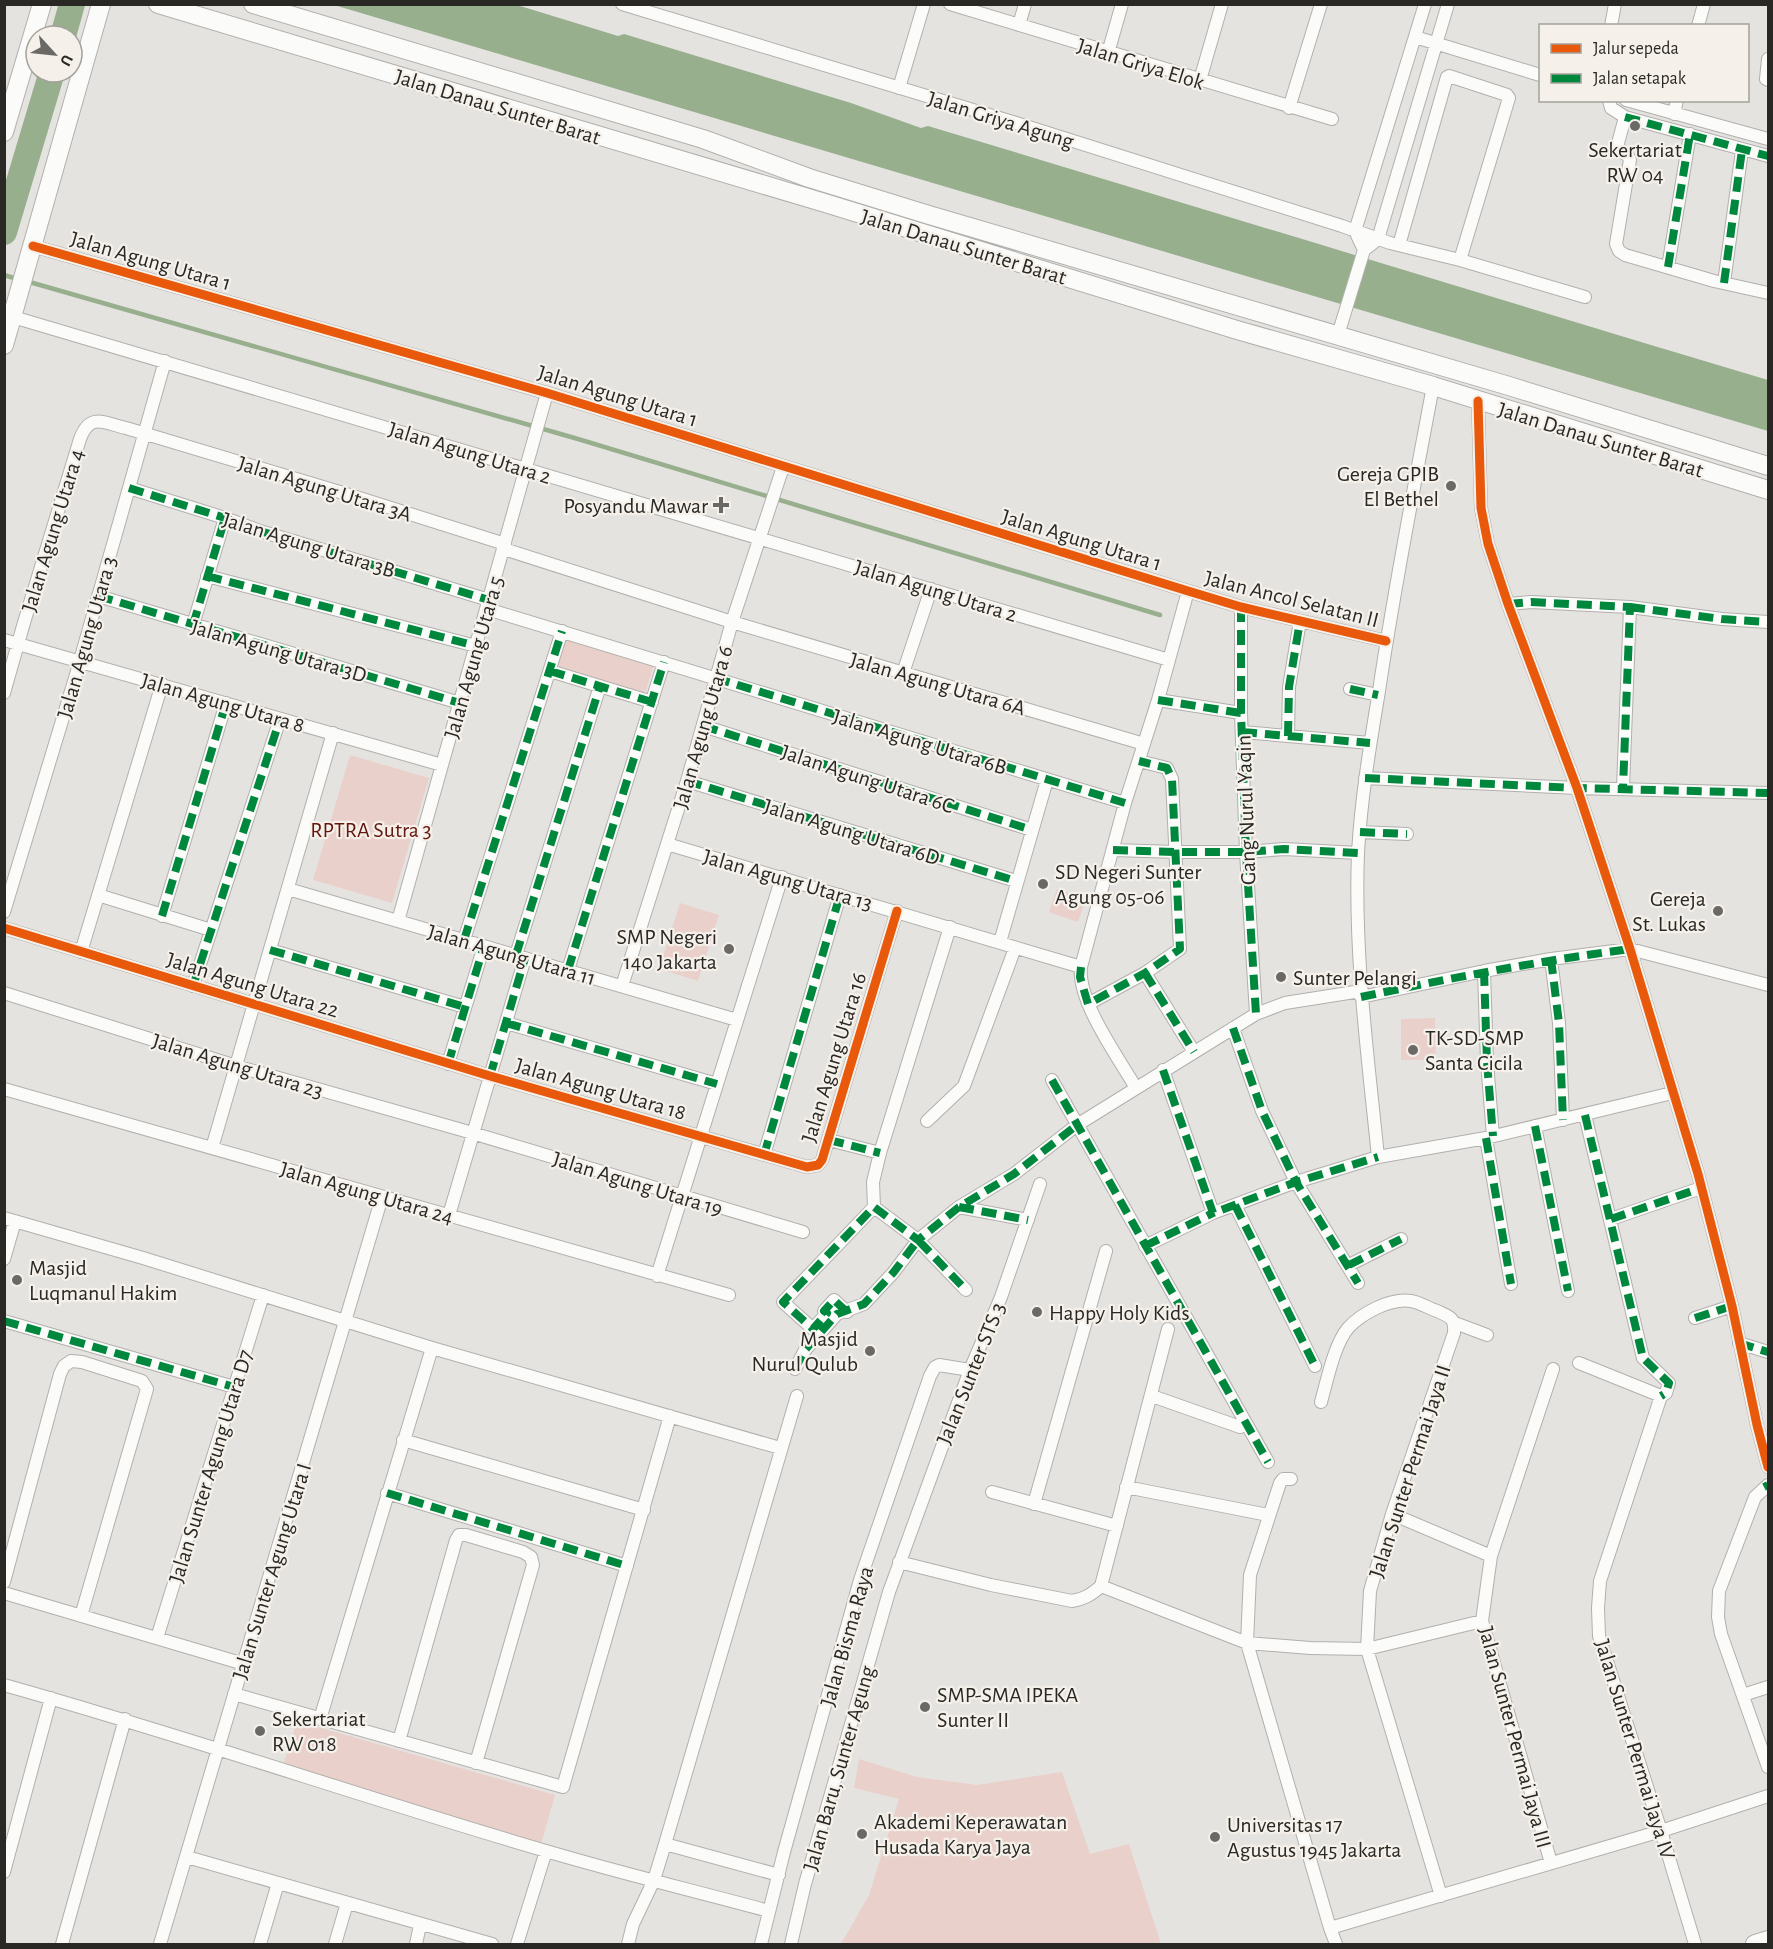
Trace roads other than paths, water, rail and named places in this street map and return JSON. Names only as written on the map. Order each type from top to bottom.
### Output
[{"type":"main road","points":[[4,132],[42,4]]},
{"type":"main road","points":[[4,345],[101,4]]},
{"type":"main road","name":"Jalan Danau Sunter Barat","points":[[158,4],[1007,258],[1237,330],[1433,386],[1768,490]]},
{"type":"main road","name":"Jalan Danau Sunter Barat","points":[[253,4],[703,139],[809,178],[1012,240],[1768,466]]},
{"type":"main road","points":[[451,92],[458,65]]},
{"type":"main road","points":[[1007,258],[1012,240]]},
{"type":"main road","points":[[1732,479],[1739,457]]},
{"type":"main road","points":[[1755,1944],[1768,1940]]},
{"type":"street","name":"Jalan Griya Agung","points":[[622,4],[1016,123],[1378,239],[1460,260],[1585,297]]},
{"type":"street","points":[[899,88],[924,4]]},
{"type":"street","name":"Jalan Griya Elok","points":[[950,4],[1289,108],[1332,119]]},
{"type":"street","points":[[1019,25],[1025,4]]},
{"type":"street","points":[[1108,53],[1122,4]]},
{"type":"street","points":[[1200,80],[1222,4]]},
{"type":"street","points":[[1289,108],[1321,4]]},
{"type":"street","points":[[1363,253],[1355,231],[1425,4]]},
{"type":"street","points":[[1338,336],[1363,253],[1378,239],[1448,4]]},
{"type":"street","points":[[1611,24],[1615,4]]},
{"type":"street","points":[[1699,24],[1704,4]]},
{"type":"street","points":[[1415,37],[1539,75]]},
{"type":"street","points":[[1768,59],[1766,70],[1768,80]]},
{"type":"street","points":[[1400,245],[1447,76],[1449,76],[1507,95],[1509,98],[1460,260]]},
{"type":"street","points":[[1610,102],[1613,110],[1625,117],[1768,156]]},
{"type":"street","points":[[1633,102],[1768,140]]},
{"type":"street","points":[[1674,114],[1677,102]]},
{"type":"street","points":[[1625,117],[1617,147],[1630,160],[1616,244],[1619,251],[1625,255],[1724,283],[1768,293]]},
{"type":"street","points":[[1668,267],[1690,135]]},
{"type":"street","points":[[1724,283],[1742,150]]},
{"type":"street","name":"Jalan Agung Utara 1","points":[[31,253],[547,393],[1188,591]]},
{"type":"street","name":"Jalan Agung Utara 2","points":[[13,317],[1169,660]]},
{"type":"street","name":"Jalan Agung Utara 3","points":[[4,912],[165,361]]},
{"type":"street","name":"Jalan Ancol Selatan II","points":[[1378,1157],[1361,994],[1358,853],[1365,778],[1386,641],[1433,386]]},
{"type":"street","name":"Jalan Agung Utara 5","points":[[398,921],[547,393]]},
{"type":"street","points":[[1478,401],[1481,508],[1488,544],[1577,788],[1630,949],[1701,1188],[1732,1306],[1768,1467]]},
{"type":"street","name":"Jalan Agung Utara 4","points":[[4,693],[85,426],[96,422],[144,434]]},
{"type":"street","name":"Jalan Agung Utara 3A","points":[[144,434],[353,496],[732,622]]},
{"type":"street","name":"Jalan Agung Utara 6","points":[[622,986],[687,781],[732,622],[783,467]]},
{"type":"street","name":"Jalan Agung Utara 3B","points":[[129,488],[488,604],[562,631]]},
{"type":"street","points":[[193,625],[225,518]]},
{"type":"street","points":[[207,576],[476,646]]},
{"type":"street","points":[[903,673],[932,589]]},
{"type":"street","name":"Jalan Ancol Selatan II","points":[[1136,1088],[1088,1004],[1080,977],[1081,967],[1125,803],[1158,700],[1188,591],[1386,641]]},
{"type":"street","name":"Jalan Agung Utara 3D","points":[[98,596],[460,703]]},
{"type":"street","points":[[1508,604],[1531,602],[1630,607],[1722,619],[1768,622]]},
{"type":"street","name":"Gang Nurul Yaqin","points":[[1241,606],[1241,713],[1246,852],[1256,1014]]},
{"type":"street","points":[[1623,789],[1630,607]]},
{"type":"street","points":[[1288,736],[1289,687],[1300,621]]},
{"type":"street","name":"Jalan Agung Utara 6A","points":[[732,622],[1144,744]]},
{"type":"street","points":[[464,940],[562,631]]},
{"type":"street","name":"Jalan Agung Utara 6B","points":[[562,631],[1125,803]]},
{"type":"street","name":"Jalan Agung Utara 8","points":[[4,640],[442,765]]},
{"type":"street","points":[[568,970],[664,662]]},
{"type":"street","points":[[550,671],[652,702]]},
{"type":"street","points":[[81,952],[162,684]]},
{"type":"street","points":[[449,1215],[506,1023],[520,957],[600,686]]},
{"type":"street","points":[[1350,689],[1378,695]]},
{"type":"street","points":[[1158,700],[1241,713]]},
{"type":"street","points":[[162,916],[226,703]]},
{"type":"street","points":[[192,986],[280,719]]},
{"type":"street","name":"Jalan Agung Utara 6C","points":[[703,726],[1032,830]]},
{"type":"street","points":[[1242,732],[1370,743]]},
{"type":"street","points":[[212,1148],[333,733]]},
{"type":"street","points":[[1088,1004],[1145,973],[1180,949],[1177,852],[1171,773],[1167,768],[1139,761]]},
{"type":"street","points":[[1365,778],[1577,788],[1768,793]]},
{"type":"street","points":[[1000,942],[1047,780]]},
{"type":"street","name":"Jalan Agung Utara 6D","points":[[687,781],[1016,881]]},
{"type":"street","points":[[1360,832],[1407,834]]},
{"type":"street","name":"Jalan Agung Utara 13","points":[[667,844],[1081,967]]},
{"type":"street","points":[[1113,850],[1246,852],[1284,849],[1358,853]]},
{"type":"street","points":[[657,1276],[782,877]]},
{"type":"street","name":"Jalan Agung Utara 11","points":[[288,889],[737,1020]]},
{"type":"street","points":[[98,895],[211,930]]},
{"type":"street","points":[[764,1155],[840,895]]},
{"type":"street","name":"Jalan Agung Utara 16","points":[[700,1137],[807,1167],[818,1165],[829,1140],[897,911]]},
{"type":"street","points":[[847,1312],[834,1300],[813,1329],[783,1302],[874,1207],[873,1182],[880,1153],[950,927]]},
{"type":"street","name":"Jalan Agung Utara 22","points":[[4,928],[490,1076]]},
{"type":"street","points":[[448,1064],[484,946]]},
{"type":"street","points":[[927,1121],[964,1086],[1015,948]]},
{"type":"street","points":[[795,1369],[805,1350],[837,1314],[864,1304],[893,1273],[918,1240],[959,1207],[1014,1174],[1077,1125],[1256,1014],[1285,1003],[1361,994],[1551,959],[1630,949],[1768,985]]},
{"type":"street","points":[[270,950],[465,1007]]},
{"type":"street","points":[[1551,959],[1559,1023],[1563,1120]]},
{"type":"street","points":[[1484,971],[1490,1137],[1511,1284]]},
{"type":"street","points":[[1145,973],[1194,1052]]},
{"type":"street","name":"Jalan Agung Utara 23","points":[[4,993],[236,1066],[473,1134]]},
{"type":"street","points":[[506,1023],[717,1084]]},
{"type":"street","points":[[1233,1028],[1262,1112],[1296,1182],[1358,1283]]},
{"type":"street","points":[[1163,1070],[1213,1213]]},
{"type":"street","name":"Jalan Agung Utara 18","points":[[490,1076],[700,1137]]},
{"type":"street","points":[[1052,1080],[1268,1462]]},
{"type":"street","name":"Jalan Agung Utara 24","points":[[4,1089],[729,1295]]},
{"type":"street","points":[[1145,1246],[1235,1204],[1296,1182],[1378,1157],[1490,1137],[1672,1093]]},
{"type":"street","points":[[1579,1363],[1661,1396],[1666,1393],[1669,1383],[1643,1358],[1585,1115]]},
{"type":"street","points":[[1535,1126],[1568,1291]]},
{"type":"street","name":"Jalan Agung Utara 19","points":[[473,1134],[803,1232]]},
{"type":"street","points":[[829,1140],[880,1153]]},
{"type":"street","name":"Jalan Sunter STS 3","points":[[889,1592],[969,1370],[1001,1297],[1040,1184]]},
{"type":"street","points":[[1611,1219],[1701,1188]]},
{"type":"street","name":"Jalan Sunter Agung Utara I","points":[[160,1944],[382,1197]]},
{"type":"street","points":[[1235,1204],[1315,1366]]},
{"type":"street","points":[[874,1207],[918,1240],[966,1290]]},
{"type":"street","points":[[959,1207],[1028,1220]]},
{"type":"street","points":[[4,1258],[10,1220],[432,1348],[780,1448]]},
{"type":"street","points":[[1349,1266],[1401,1239]]},
{"type":"street","points":[[1034,1504],[1106,1251]]},
{"type":"street","name":"Jalan Sunter Agung Utara D7","points":[[157,1638],[263,1295]]},
{"type":"street","points":[[1321,1402],[1340,1341],[1347,1329],[1371,1311],[1399,1301],[1413,1301],[1451,1317],[1455,1323],[1486,1335]]},
{"type":"street","points":[[1695,1317],[1732,1306]]},
{"type":"street","points":[[4,1321],[234,1387]]},
{"type":"street","name":"Jalan Sunter Permai Jaya II","points":[[1441,1896],[1367,1649],[1370,1591],[1392,1514],[1454,1333],[1455,1323]]},
{"type":"street","points":[[899,1562],[991,1585],[1072,1601],[1084,1599],[1101,1586],[1168,1329]]},
{"type":"street","points":[[1739,1343],[1768,1352]]},
{"type":"street","points":[[320,1719],[432,1348]]},
{"type":"street","points":[[4,1582],[64,1366],[71,1361],[82,1362],[142,1381],[147,1389],[81,1616]]},
{"type":"street","name":"Jalan Bisma Raya","points":[[761,1944],[860,1580],[932,1370],[945,1365],[969,1370]]},
{"type":"street","name":"Jalan Sunter Permai Jaya III","points":[[1551,1863],[1482,1621],[1491,1556],[1553,1369]]},
{"type":"street","points":[[628,1944],[636,1917],[654,1880],[796,1396]]},
{"type":"street","points":[[1152,1396],[1240,1427]]},
{"type":"street","name":"Jalan Sunter Permai Jaya IV","points":[[1661,1396],[1600,1581],[1599,1636],[1662,1831],[1695,1944]]},
{"type":"street","points":[[234,1694],[563,1787],[670,1416]]},
{"type":"street","points":[[403,1440],[644,1510]]},
{"type":"street","points":[[1291,1479],[1283,1479],[1280,1483],[1250,1575],[1247,1643],[1336,1944]]},
{"type":"street","points":[[1766,1486],[1755,1497],[1719,1591],[1718,1617],[1721,1634],[1768,1767]]},
{"type":"street","points":[[1126,1487],[1268,1515]]},
{"type":"street","points":[[992,1492],[1117,1526]]},
{"type":"street","points":[[387,1493],[627,1566]]},
{"type":"street","points":[[1392,1514],[1491,1556]]},
{"type":"street","points":[[399,1741],[456,1540],[459,1535],[466,1535],[523,1552],[531,1557],[533,1565],[476,1763]]},
{"type":"street","points":[[1101,1586],[1247,1643],[1310,1648],[1367,1649],[1482,1621]]},
{"type":"street","name":"Jalan Baru, Sunter Agung","points":[[791,1944],[811,1861],[889,1592]]},
{"type":"street","points":[[4,1593],[244,1664]]},
{"type":"street","points":[[4,1685],[125,1719],[546,1851],[769,1911]]},
{"type":"street","points":[[1743,1695],[1768,1687]]},
{"type":"street","points":[[4,1872],[51,1698]]},
{"type":"street","points":[[62,1944],[125,1719]]},
{"type":"street","points":[[1330,1928],[1662,1831],[1768,1796]]},
{"type":"street","points":[[665,1844],[779,1875]]},
{"type":"street","points":[[517,1944],[546,1851]]},
{"type":"street","points":[[187,1857],[492,1944]]},
{"type":"street","points":[[260,1944],[279,1883]]},
{"type":"street","points":[[335,1944],[347,1903]]},
{"type":"street","points":[[416,1944],[420,1925]]},
{"type":"waterway","points":[[66,24],[72,4]]},
{"type":"waterway","points":[[4,232],[48,84]]},
{"type":"waterway","points":[[4,275],[17,279]]},
{"type":"waterway","points":[[26,281],[578,439],[1160,615]]},
{"type":"place","name":"Sekertariat RW 04","points":[[1635,126]]},
{"type":"place","name":"Gereja GPIB El Bethel","points":[[1451,486]]},
{"type":"place","name":"Posyandu Mawar","points":[[721,505]]},
{"type":"place","name":"SD Negeri Sunter Agung 05-06","points":[[1043,884]]},
{"type":"place","name":"Gereja St. Lukas","points":[[1718,911]]},
{"type":"place","name":"SMP Negeri 140 Jakarta","points":[[729,949]]},
{"type":"place","name":"Sunter Pelangi","points":[[1281,977]]},
{"type":"place","name":"TK-SD-SMP Santa Cicila","points":[[1413,1050]]},
{"type":"place","name":"Masjid Luqmanul Hakim","points":[[17,1280]]},
{"type":"place","name":"Happy Holy Kids","points":[[1037,1312]]},
{"type":"place","name":"Masjid Nurul Qulub","points":[[870,1351]]},
{"type":"place","name":"SMP-SMA IPEKA Sunter II","points":[[925,1707]]},
{"type":"place","name":"Sekertariat RW 018","points":[[260,1731]]},
{"type":"place","name":"Akademi Keperawatan Husada Karya Jaya","points":[[862,1834]]},
{"type":"place","name":"Universitas 17 Agustus 1945 Jakarta","points":[[1215,1837]]},
{"type":"park label","name":"RPTRA Sutra 3","points":[[371,829]]}]
